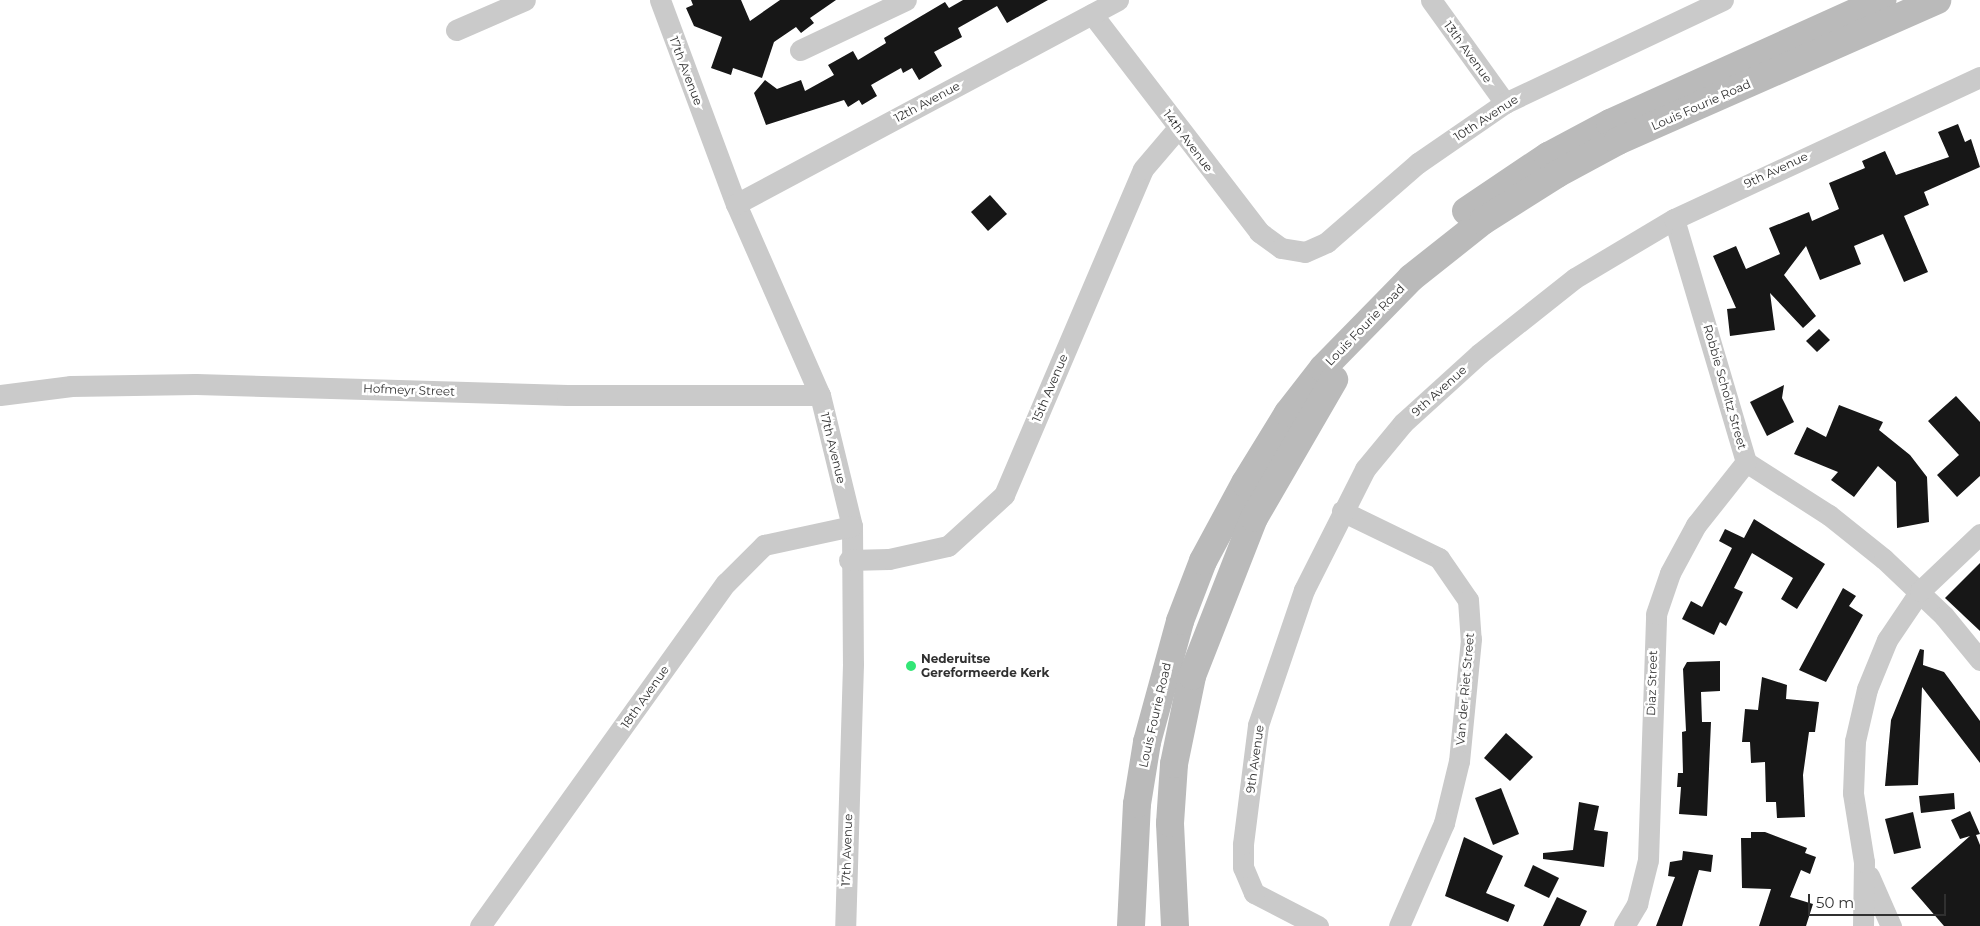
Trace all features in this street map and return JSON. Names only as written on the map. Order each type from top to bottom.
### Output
[{"type":"main road","name":"Louis Fourie Road","points":[[1130,926],[1127,804],[1152,677],[1195,557],[1280,408],[1354,316],[1439,233],[1548,156],[1610,123],[1883,0]]},
{"type":"main road","name":"Louis Fourie Road","points":[[1130,926],[1137,804],[1147,742],[1161,679],[1203,561],[1278,428],[1322,368],[1411,278],[1483,221],[1557,174],[1618,142],[1936,0]]},
{"type":"main road","points":[[1175,926],[1170,823],[1174,764],[1192,676],[1228,574],[1277,473],[1363,339],[1483,221]]},
{"type":"main road","points":[[1116,926],[1127,804]]},
{"type":"street","points":[[456,30],[526,0]]},
{"type":"street","name":"17th Avenue","points":[[660,0],[736,204],[820,395],[852,526],[849,560],[853,664],[845,926]]},
{"type":"street","points":[[800,50],[906,0]]},
{"type":"street","name":"12th Avenue","points":[[736,204],[1118,0]]},
{"type":"street","name":"13th Avenue","points":[[1431,0],[1505,103]]},
{"type":"street","name":"10th Avenue","points":[[1297,252],[1327,242],[1418,163],[1505,103],[1723,0]]},
{"type":"street","name":"14th Avenue","points":[[1092,14],[1260,232],[1270,242],[1297,252]]},
{"type":"street","name":"9th Avenue","points":[[1318,926],[1254,893],[1243,868],[1243,844],[1258,725],[1304,590],[1342,511],[1365,469],[1403,424],[1479,354],[1575,278],[1674,219],[1980,76]]},
{"type":"street","name":"15th Avenue","points":[[849,560],[889,559],[948,546],[1004,495],[1143,169],[1178,128]]},
{"type":"street","name":"Robbie Scholtz Street","points":[[1674,219],[1746,462],[1829,515],[1920,591],[1980,660]]},
{"type":"street","name":"Hofmeyr Street","points":[[0,395],[71,386],[196,384],[567,395],[820,395]]},
{"type":"street","name":"Diaz Street","points":[[1624,926],[1640,896],[1648,860],[1656,614],[1670,573],[1696,525],[1746,462]]},
{"type":"street","name":"Van der Riet Street","points":[[1342,511],[1439,558],[1468,600],[1471,639],[1459,761],[1444,823],[1399,926]]},
{"type":"street","name":"18th Avenue","points":[[480,926],[726,582],[764,545],[852,526]]},
{"type":"street","points":[[1864,926],[1864,862],[1853,793],[1855,741],[1867,689],[1887,640],[1920,591],[1980,534]]},
{"type":"street","points":[[1864,862],[1891,926]]},
{"type":"building","points":[[691,0],[741,0],[750,21],[780,0],[836,0],[810,18],[814,23],[801,33],[796,27],[774,42],[762,78],[733,68],[731,75],[711,68],[722,37],[694,26],[686,8],[693,5]]},
{"type":"building","points":[[963,0],[1048,0],[1007,23],[997,6],[958,28],[962,37],[934,52],[942,66],[919,80],[912,68],[903,73],[901,68],[871,85],[877,96],[862,105],[859,100],[848,107],[844,100],[766,125],[754,93],[765,80],[777,89],[801,80],[805,91],[834,75],[828,65],[853,51],[858,60],[886,43],[884,38],[945,2],[949,8]]},
{"type":"building","points":[[1958,124],[1965,142],[1971,139],[1980,167],[1924,192],[1929,205],[1904,216],[1928,272],[1904,282],[1883,234],[1854,246],[1861,264],[1820,280],[1806,246],[1784,275],[1816,316],[1803,328],[1770,293],[1775,330],[1730,336],[1727,309],[1736,308],[1713,256],[1736,246],[1746,269],[1780,254],[1769,228],[1809,212],[1812,221],[1839,209],[1829,183],[1865,168],[1862,161],[1885,151],[1896,175],[1949,157],[1938,132]]},
{"type":"building","points":[[990,195],[1007,214],[988,231],[971,212]]},
{"type":"building","points":[[1819,329],[1830,340],[1817,352],[1806,341]]},
{"type":"building","points":[[1784,385],[1782,398],[1794,422],[1767,436],[1750,402]]},
{"type":"building","points":[[1956,396],[1980,422],[1980,476],[1957,497],[1937,475],[1959,455],[1928,421]]},
{"type":"building","points":[[1839,405],[1883,422],[1879,430],[1910,455],[1927,477],[1929,522],[1897,528],[1896,482],[1878,466],[1854,497],[1831,480],[1838,472],[1794,454],[1807,427],[1826,437]]},
{"type":"building","points":[[1754,519],[1825,564],[1797,609],[1781,599],[1793,578],[1752,553],[1734,588],[1743,592],[1726,626],[1720,622],[1714,635],[1682,619],[1691,601],[1702,607],[1732,548],[1719,541],[1725,529],[1744,538]]},
{"type":"building","points":[[1980,563],[1980,631],[1945,598]]},
{"type":"building","points":[[1843,588],[1856,596],[1849,606],[1863,615],[1826,682],[1799,670]]},
{"type":"building","points":[[1920,649],[1924,650],[1923,665],[1944,672],[1980,721],[1980,763],[1922,687],[1918,785],[1885,786],[1891,720]]},
{"type":"building","points":[[1720,661],[1720,691],[1701,692],[1702,722],[1711,722],[1707,816],[1679,814],[1681,787],[1677,787],[1678,773],[1683,773],[1682,732],[1686,731],[1683,669],[1687,662]]},
{"type":"building","points":[[1762,677],[1787,685],[1786,699],[1819,702],[1815,732],[1809,732],[1803,775],[1805,817],[1777,818],[1776,802],[1766,802],[1765,762],[1751,763],[1750,742],[1742,742],[1745,709],[1758,710]]},
{"type":"building","points":[[1506,733],[1533,757],[1510,781],[1484,758]]},
{"type":"building","points":[[1501,788],[1519,834],[1493,845],[1475,798]]},
{"type":"building","points":[[1954,793],[1955,809],[1921,813],[1919,796]]},
{"type":"building","points":[[1579,802],[1599,806],[1594,830],[1608,832],[1604,867],[1543,859],[1543,853],[1573,850]]},
{"type":"building","points":[[1970,811],[1980,834],[1976,835],[1980,845],[1980,926],[1944,926],[1911,888],[1970,836],[1960,839],[1951,820]]},
{"type":"building","points":[[1913,812],[1921,848],[1894,854],[1885,819]]},
{"type":"building","points":[[1751,832],[1765,832],[1807,848],[1805,853],[1816,857],[1810,874],[1801,870],[1790,897],[1813,904],[1806,926],[1759,926],[1771,889],[1742,888],[1741,838],[1751,838]]},
{"type":"building","points":[[1464,837],[1503,856],[1486,893],[1515,905],[1508,922],[1445,896]]},
{"type":"building","points":[[1683,851],[1713,855],[1711,872],[1699,870],[1682,926],[1656,926],[1675,877],[1668,876],[1670,862],[1682,860]]},
{"type":"building","points":[[1533,865],[1559,878],[1549,898],[1524,886]]},
{"type":"building","points":[[1557,897],[1587,911],[1580,926],[1543,926]]},
{"type":"place","name":"Nederuitse Gereformeerde Kerk","points":[[911,666]]}]
